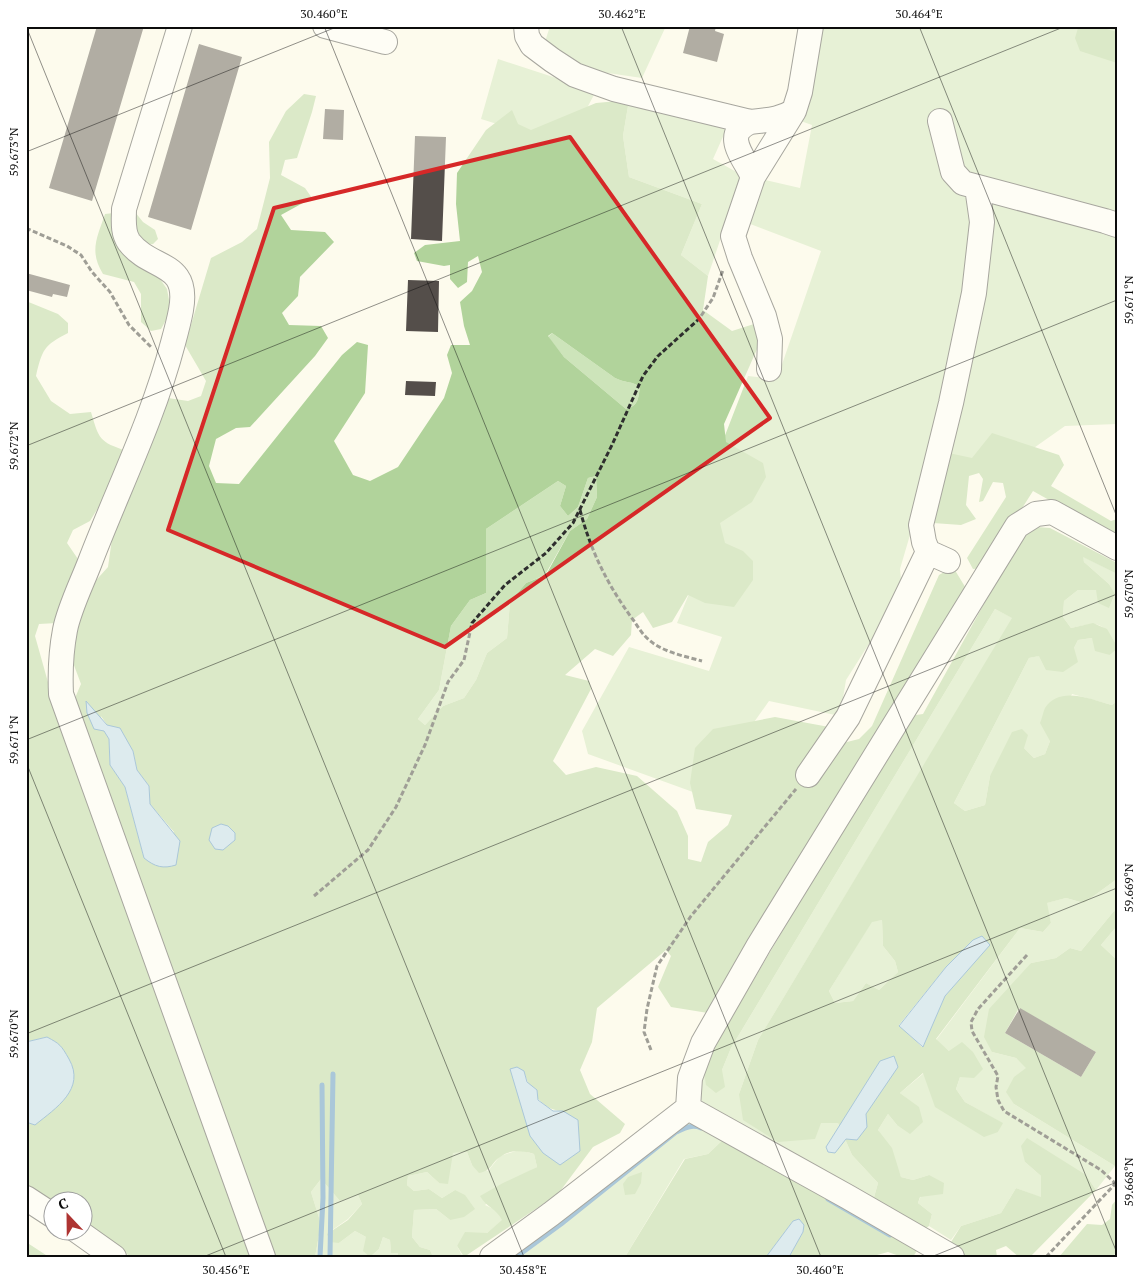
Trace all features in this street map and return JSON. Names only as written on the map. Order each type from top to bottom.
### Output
[{"type":"lane","points":[[180,26],[124,209],[124,228],[128,241],[177,277],[183,290],[181,310],[168,363],[146,428],[104,525],[65,628],[60,658],[60,694],[262,1257]]},
{"type":"lane","points":[[326,26],[385,42]]},
{"type":"lane","points":[[526,26],[527,36],[532,45],[552,60],[576,75],[614,89],[750,122],[772,120],[787,116],[794,111]]},
{"type":"lane","points":[[769,369],[770,339],[764,316],[733,236],[752,177],[794,111],[799,98],[811,26]]},
{"type":"lane","points":[[940,121],[953,172],[963,183],[1117,225]]},
{"type":"lane","points":[[750,122],[739,129],[735,142],[752,177]]},
{"type":"lane","points":[[808,775],[848,716],[938,556],[924,542],[921,525],[951,403],[974,293],[982,222],[977,187]]},
{"type":"lane","points":[[492,1257],[688,1108],[690,1078],[703,1043],[759,945],[1017,526],[1036,514],[1052,512],[1117,548]]},
{"type":"lane","points":[[688,1108],[848,1196],[952,1257]]},
{"type":"lane","points":[[26,1198],[42,1208]]},
{"type":"lane","points":[[90,1240],[114,1257]]},
{"type":"path","points":[[26,228],[67,246],[81,255],[92,272],[110,292],[129,324],[168,363]]},
{"type":"path","points":[[314,896],[368,850],[396,807],[425,744],[448,682],[464,660],[472,623],[505,585],[546,553],[572,522],[580,509],[643,376],[658,356],[699,319],[713,298],[723,271],[724,255],[733,236]]},
{"type":"path","points":[[580,509],[587,538],[603,573],[622,604],[648,640],[670,652],[702,661]]},
{"type":"path","points":[[651,1050],[644,1032],[657,966],[692,916],[808,775]]},
{"type":"path","points":[[1027,956],[978,1009],[971,1022],[972,1031],[998,1076],[996,1087],[998,1100],[1004,1111],[1101,1170],[1116,1183],[1046,1257]]},
{"type":"highlighted area","points":[[570,137],[770,418],[445,647],[168,530],[274,208]]},
{"type":"green space","points":[[550,26],[666,26],[642,78],[587,70],[544,45]]},
{"type":"green space","points":[[816,26],[1117,26],[1117,424],[1065,426],[1004,469],[935,450],[900,569],[901,579],[907,584],[846,680],[840,716],[769,701],[745,735],[726,804],[588,754],[582,731],[629,647],[709,671],[722,637],[677,623],[721,516],[707,482],[748,376],[777,379],[821,251],[745,222],[761,179],[800,188],[812,125],[795,119]]},
{"type":"green space","points":[[1097,26],[1117,32],[1117,63],[1080,51],[1075,38],[1078,28]]},
{"type":"green space","points":[[498,59],[596,91],[567,146],[481,119]]},
{"type":"green space","points":[[304,94],[316,96],[297,158],[285,160],[281,175],[305,188],[312,198],[281,215],[291,230],[325,232],[334,242],[300,277],[298,296],[282,313],[289,325],[321,326],[328,338],[315,356],[250,427],[236,428],[216,439],[209,466],[216,483],[239,484],[342,355],[357,342],[368,345],[365,393],[334,441],[353,475],[370,481],[398,467],[444,398],[452,373],[447,355],[451,345],[470,345],[464,326],[460,302],[472,291],[482,272],[478,256],[468,262],[467,282],[458,288],[450,279],[450,265],[444,266],[417,261],[414,253],[425,245],[460,241],[456,204],[457,173],[486,130],[512,110],[518,124],[531,130],[596,103],[629,100],[623,136],[629,177],[702,204],[681,255],[708,276],[703,310],[732,331],[754,324],[765,331],[724,424],[726,442],[763,463],[766,477],[752,502],[720,523],[725,543],[743,551],[753,561],[753,580],[734,607],[705,603],[688,595],[672,622],[653,628],[643,612],[632,620],[631,635],[613,656],[595,649],[565,675],[589,681],[591,689],[553,761],[566,775],[596,767],[637,776],[677,811],[688,836],[688,859],[701,862],[708,842],[728,825],[732,815],[696,809],[690,783],[695,748],[713,729],[775,717],[840,729],[843,743],[859,739],[872,726],[939,575],[953,567],[967,590],[708,1013],[671,1007],[658,987],[671,956],[666,950],[597,1008],[592,1042],[580,1070],[590,1094],[625,1124],[620,1133],[593,1147],[558,1194],[464,1257],[457,1246],[465,1232],[487,1233],[502,1220],[480,1196],[537,1167],[534,1154],[512,1152],[504,1154],[487,1170],[479,1173],[472,1165],[467,1152],[453,1153],[448,1184],[439,1183],[427,1172],[408,1176],[407,1185],[414,1191],[429,1189],[442,1198],[455,1190],[465,1195],[475,1209],[464,1217],[450,1220],[436,1209],[414,1210],[412,1237],[420,1247],[430,1250],[433,1257],[398,1257],[398,1253],[391,1253],[390,1240],[383,1237],[379,1249],[370,1257],[363,1251],[366,1237],[355,1231],[339,1243],[330,1242],[327,1234],[348,1220],[362,1204],[358,1195],[340,1201],[321,1179],[311,1192],[321,1224],[315,1257],[272,1257],[72,705],[81,684],[66,644],[90,587],[108,567],[114,525],[140,473],[168,398],[188,401],[201,396],[206,381],[185,345],[211,258],[242,242],[257,229],[270,178],[269,142],[286,111]],"holes":[[[552,333],[615,378],[640,387],[636,404],[626,409],[564,357],[548,336]],[[596,476],[597,497],[587,519],[570,531],[546,575],[526,583],[510,602],[507,638],[487,653],[476,680],[464,698],[443,706],[425,725],[418,719],[439,690],[451,626],[470,600],[486,593],[486,529],[558,481],[566,486],[560,506],[568,516],[578,507],[588,478]],[[101,716],[107,725],[133,751],[137,770],[149,786],[150,804],[174,832],[144,858],[125,787],[110,765],[109,739],[104,730]],[[524,1071],[529,1085],[538,1098],[549,1107],[563,1111],[530,1136]]]},
{"type":"green space","points":[[629,100],[724,121],[726,130],[713,159],[742,175],[708,276],[681,255],[702,204],[629,177],[623,136]]},
{"type":"green space","points":[[135,212],[143,222],[155,230],[158,239],[153,244],[143,245],[132,237]]},
{"type":"green space","points":[[114,213],[167,289],[171,311],[161,329],[151,331],[141,322],[141,294],[134,282],[103,274],[99,266],[95,251],[97,237],[105,214]]},
{"type":"green space","points":[[26,301],[58,314],[68,323],[68,333],[45,349],[36,376],[51,401],[70,414],[91,412],[96,428],[105,442],[127,451],[120,472],[90,521],[73,530],[67,543],[80,562],[57,623],[39,624],[35,636],[53,700],[258,1257],[131,1257],[92,1230],[92,1190],[42,1190],[42,1196],[26,1186],[26,1122],[35,1125],[47,1037],[26,1042]]},
{"type":"green space","points":[[552,333],[615,378],[640,387],[636,404],[626,409],[564,357],[548,337]]},
{"type":"green space","points":[[992,433],[1059,455],[1064,465],[1051,486],[1111,521],[1117,519],[1117,538],[1033,491],[984,568],[973,569],[967,558],[1006,497],[1003,483],[993,482],[983,501],[979,502],[983,479],[979,473],[969,476],[966,505],[976,519],[961,525],[933,523],[944,452],[972,458]]},
{"type":"green space","points":[[596,476],[597,497],[587,519],[570,531],[545,575],[526,583],[510,602],[507,638],[487,653],[476,680],[464,698],[443,706],[425,725],[418,719],[439,690],[451,626],[470,600],[486,593],[486,529],[558,481],[566,486],[560,506],[568,516],[578,507],[588,478]]},
{"type":"green space","points":[[1037,527],[1050,528],[1117,563],[1117,574],[1083,557],[1084,562],[1109,584],[1115,594],[1109,608],[1098,603],[1096,590],[1078,590],[1064,601],[1063,617],[1071,628],[1093,623],[1107,629],[1117,649],[1110,655],[1095,651],[1092,638],[1078,640],[1074,648],[1078,662],[1063,672],[1046,670],[1039,656],[1029,658],[954,803],[965,811],[985,805],[990,776],[1012,732],[1022,729],[1028,735],[1024,748],[1034,758],[1045,754],[1050,741],[1040,723],[1045,708],[1051,701],[1059,697],[1077,696],[1112,705],[1117,701],[1117,879],[1084,903],[1066,898],[1047,903],[1051,923],[1043,932],[1020,928],[936,1039],[949,1051],[962,1042],[973,1052],[983,1069],[974,1078],[960,1077],[956,1089],[965,1102],[1003,1123],[998,1132],[984,1137],[935,1107],[923,1073],[900,1093],[919,1107],[923,1122],[910,1134],[897,1125],[888,1114],[878,1130],[892,1148],[901,1177],[913,1180],[929,1175],[944,1183],[943,1194],[920,1197],[918,1203],[932,1214],[929,1226],[923,1230],[873,1201],[878,1183],[852,1155],[838,1123],[821,1123],[815,1139],[778,1142],[743,1120],[739,1094],[758,1040],[1012,618],[995,609],[731,1048],[722,1070],[725,1087],[716,1093],[706,1085],[703,1066],[909,716],[923,714],[1020,539]],"holes":[[[882,920],[883,946],[895,961],[898,972],[879,990],[866,983],[853,1001],[835,1003],[829,991],[872,922]],[[973,940],[989,945],[945,996],[922,1047],[899,1025],[946,967]]]},
{"type":"green space","points":[[1082,556],[1117,574],[1117,646],[1103,627],[1093,624],[1071,628],[1063,617],[1064,601],[1078,590],[1096,590],[1109,607],[1115,595],[1109,584],[1084,562]]},
{"type":"green space","points":[[995,609],[1013,618],[758,1040],[739,1094],[821,1123],[838,1123],[852,1155],[878,1183],[873,1201],[703,1103],[696,1089],[703,1066],[722,1070],[731,1048]]},
{"type":"green space","points":[[1092,638],[1110,655],[1117,649],[1117,701],[1112,705],[1072,694],[1045,754],[1034,758],[1024,748],[990,776],[985,805],[965,811],[954,803],[1029,658],[1074,648],[1078,640]]},
{"type":"green space","points":[[1117,879],[1117,912],[1114,911],[1081,951],[1070,948],[1056,958],[1031,963],[992,1052],[1016,1058],[1027,1068],[1014,1104],[1115,1166],[1096,1190],[1086,1175],[1025,1162],[1041,1176],[1042,1198],[1016,1188],[1001,1213],[961,1226],[951,1240],[929,1226],[932,1214],[918,1203],[929,1175],[913,1180],[901,1177],[878,1130],[888,1114],[897,1125],[918,1107],[900,1093],[924,1073],[998,1132],[1002,1123],[965,1102],[956,1089],[960,1077],[949,1051],[936,1040],[1020,928],[1043,932],[1051,923],[1046,903],[1066,898],[1084,903]]},
{"type":"green space","points":[[1114,911],[1117,912],[1117,926],[1101,945],[1117,960],[1117,1164],[1115,1166],[1014,1104],[1006,1092],[1014,1077],[1026,1068],[1016,1058],[992,1052],[984,1037],[989,1009],[1031,963],[1056,958],[1070,948],[1081,951]],"holes":[[[1019,1008],[1096,1052],[1081,1077],[1005,1033]]]},
{"type":"green space","points":[[882,920],[883,946],[895,961],[898,972],[879,990],[866,983],[853,1001],[835,1003],[829,991],[872,921]]},
{"type":"green space","points":[[1117,926],[1117,960],[1101,945]]},
{"type":"green space","points":[[689,1115],[728,1135],[708,1154],[684,1159],[625,1257],[508,1257]]},
{"type":"green space","points":[[728,1135],[918,1249],[913,1257],[902,1257],[888,1252],[877,1255],[877,1257],[789,1257],[803,1232],[793,1221],[766,1257],[625,1257],[685,1159],[708,1154]]},
{"type":"green space","points":[[1027,1138],[1086,1175],[1096,1190],[1030,1257],[1019,1257],[1006,1246],[996,1250],[997,1257],[959,1257],[946,1250],[961,1226],[1001,1213],[1016,1188],[1041,1197],[1041,1176],[1025,1162],[1021,1146]]},
{"type":"green space","points":[[519,1150],[534,1154],[537,1167],[522,1175],[485,1205],[498,1211],[503,1220],[487,1233],[457,1246],[463,1257],[433,1257],[430,1250],[420,1247],[412,1237],[414,1210],[436,1209],[450,1220],[455,1190],[442,1198],[429,1189],[414,1191],[407,1185],[408,1176],[427,1172],[439,1183],[453,1153],[467,1152],[472,1165],[488,1171],[500,1156]]},
{"type":"green space","points":[[642,1172],[641,1183],[635,1194],[625,1195],[623,1184],[628,1177]]},
{"type":"green space","points":[[321,1179],[340,1201],[358,1195],[362,1204],[348,1219],[328,1233],[339,1243],[355,1231],[366,1237],[370,1257],[315,1257],[321,1224],[311,1192]]},
{"type":"green space","points":[[1117,1199],[1117,1252],[1112,1257],[1059,1257],[1087,1224],[1102,1225],[1110,1219],[1112,1205]]},
{"type":"green space","points":[[383,1237],[390,1240],[391,1252],[399,1253],[398,1257],[370,1257],[379,1249]]},
{"type":"green space","points":[[26,1242],[49,1257],[26,1257]]},
{"type":"water","points":[[86,701],[107,725],[120,728],[133,751],[137,770],[149,786],[150,804],[180,841],[176,865],[159,866],[144,858],[125,787],[110,765],[109,739],[104,731],[94,729],[87,713]]},
{"type":"water","points":[[221,824],[228,826],[235,833],[235,840],[223,850],[215,849],[209,840],[212,828]]},
{"type":"water","points":[[982,936],[990,945],[945,996],[923,1047],[899,1026],[946,967],[973,940]]},
{"type":"water","points":[[47,1037],[58,1043],[64,1051],[73,1070],[74,1080],[66,1097],[52,1112],[35,1125],[26,1122],[26,1042]]},
{"type":"water","points":[[894,1056],[898,1067],[866,1114],[867,1127],[857,1140],[846,1139],[835,1153],[828,1152],[826,1147],[880,1061]]},
{"type":"water","points":[[517,1067],[524,1071],[527,1082],[537,1090],[538,1100],[553,1111],[563,1111],[578,1120],[580,1151],[560,1165],[543,1153],[530,1136],[510,1069]]},
{"type":"water","points":[[799,1219],[804,1225],[803,1232],[789,1257],[766,1257],[793,1221]]},
{"type":"building","points":[[97,26],[144,26],[92,201],[49,188]]},
{"type":"building","points":[[690,26],[716,26],[715,31],[724,34],[717,62],[683,53]]},
{"type":"building","points":[[199,44],[242,57],[191,230],[148,217]]},
{"type":"building","points":[[325,109],[344,110],[343,140],[323,139]]},
{"type":"building","points":[[415,136],[446,137],[442,241],[411,239]]},
{"type":"building","points":[[26,273],[70,285],[67,297],[53,294],[52,297],[26,290]]},
{"type":"building","points":[[408,280],[439,281],[438,332],[406,331]]},
{"type":"building","points":[[406,381],[436,382],[435,396],[405,395]]},
{"type":"building","points":[[1020,1008],[1096,1052],[1081,1077],[1005,1033]]},
{"type":"waterway","points":[[330,1257],[333,1074]]},
{"type":"waterway","points":[[320,1257],[323,1198],[322,1085]]},
{"type":"waterway","points":[[516,1257],[561,1224],[676,1132],[692,1126],[701,1128]]},
{"type":"waterway","points":[[828,1199],[890,1235]]}]
